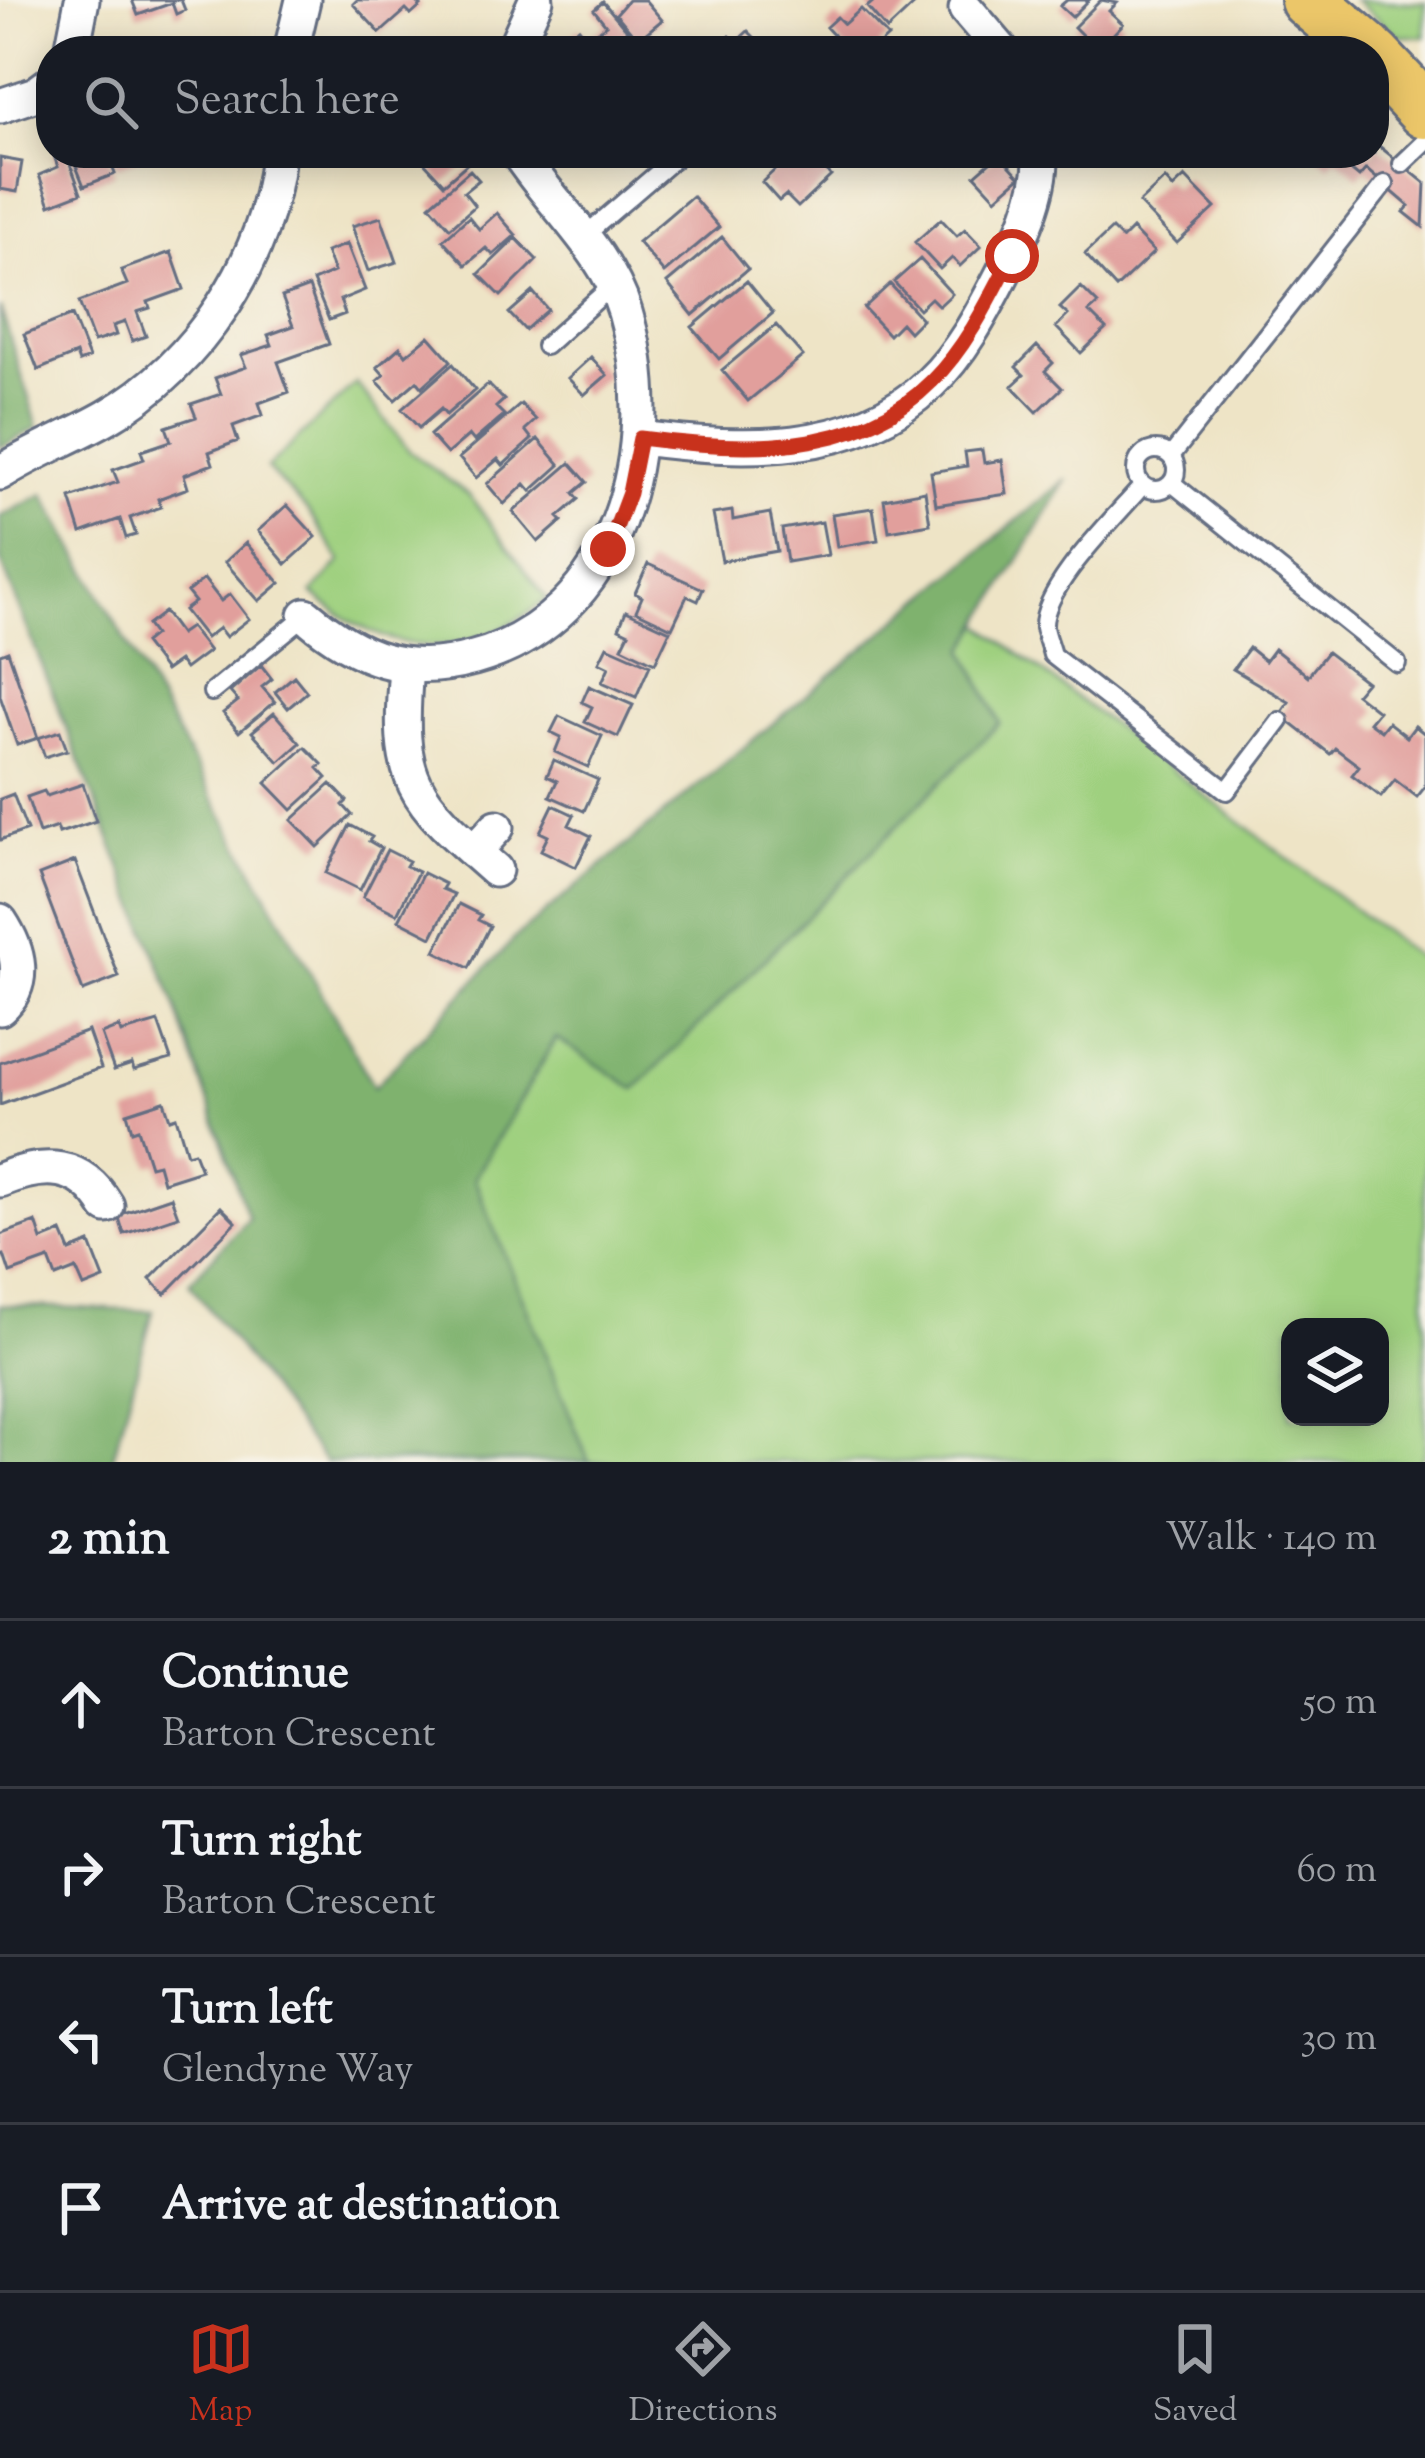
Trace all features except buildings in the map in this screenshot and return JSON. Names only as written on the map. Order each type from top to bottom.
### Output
[{"type":"highway","points":[[1308,0],[1350,36]]},
{"type":"highway","points":[[1389,73],[1425,111]]},
{"type":"street","points":[[74,36],[82,0]]},
{"type":"street","points":[[295,36],[303,0]]},
{"type":"street","points":[[520,36],[536,0]]},
{"type":"street","points":[[966,9],[989,36]]},
{"type":"street","points":[[1,101],[36,94]]},
{"type":"street","points":[[0,473],[109,417],[147,390],[193,344],[241,275],[264,217],[275,168]]},
{"type":"street","points":[[306,615],[362,653],[406,668],[456,664],[498,652],[539,629],[574,599],[608,549],[629,493],[640,438],[634,353],[625,309],[583,237],[528,168]]},
{"type":"street","points":[[640,438],[750,447],[806,443],[876,422],[931,383],[979,320],[1012,256],[1042,168]]},
{"type":"street","points":[[406,668],[404,751],[416,791],[436,820],[484,861],[497,827]]},
{"type":"street","points":[[0,921],[10,936],[19,973],[15,995],[0,1008]]},
{"type":"street","points":[[0,1180],[23,1170],[58,1168],[94,1183],[106,1205]]},
{"type":"lane","points":[[1402,164],[1425,142]]},
{"type":"lane","points":[[583,237],[664,168]]},
{"type":"lane","points":[[1171,456],[1385,184]]},
{"type":"lane","points":[[544,346],[613,285]]},
{"type":"lane","points":[[1162,450],[1171,456],[1176,474],[1172,483],[1163,490],[1142,486],[1136,465],[1141,456],[1162,450]]},
{"type":"lane","points":[[1172,483],[1397,663]]},
{"type":"lane","points":[[1142,486],[1065,577],[1047,609],[1044,627],[1052,655],[1227,791],[1280,721]]},
{"type":"lane","points":[[212,692],[306,615]]},
{"type":"green space","points":[[1354,0],[1425,3],[1425,37],[1399,36]]},
{"type":"green space","points":[[0,307],[38,427],[0,448]]},
{"type":"green space","points":[[356,383],[410,452],[469,495],[547,599],[487,635],[428,646],[370,631],[312,593],[341,561],[307,510],[267,468]]},
{"type":"green space","points":[[1067,479],[965,650],[1000,723],[635,1089],[556,1038],[474,1178],[589,1462],[325,1462],[189,1283],[248,1218],[175,1004],[0,559],[0,517],[44,494],[374,1087],[517,936]]},
{"type":"green space","points":[[980,624],[1425,963],[1425,1451],[1419,1462],[589,1462],[474,1179],[557,1038],[965,650]]},
{"type":"green space","points":[[0,1305],[153,1311],[112,1462],[0,1462]]},
{"type":"route","points":[[608,549],[629,493],[640,438],[750,447],[806,443],[876,422],[931,383],[979,320],[1012,256]]}]
